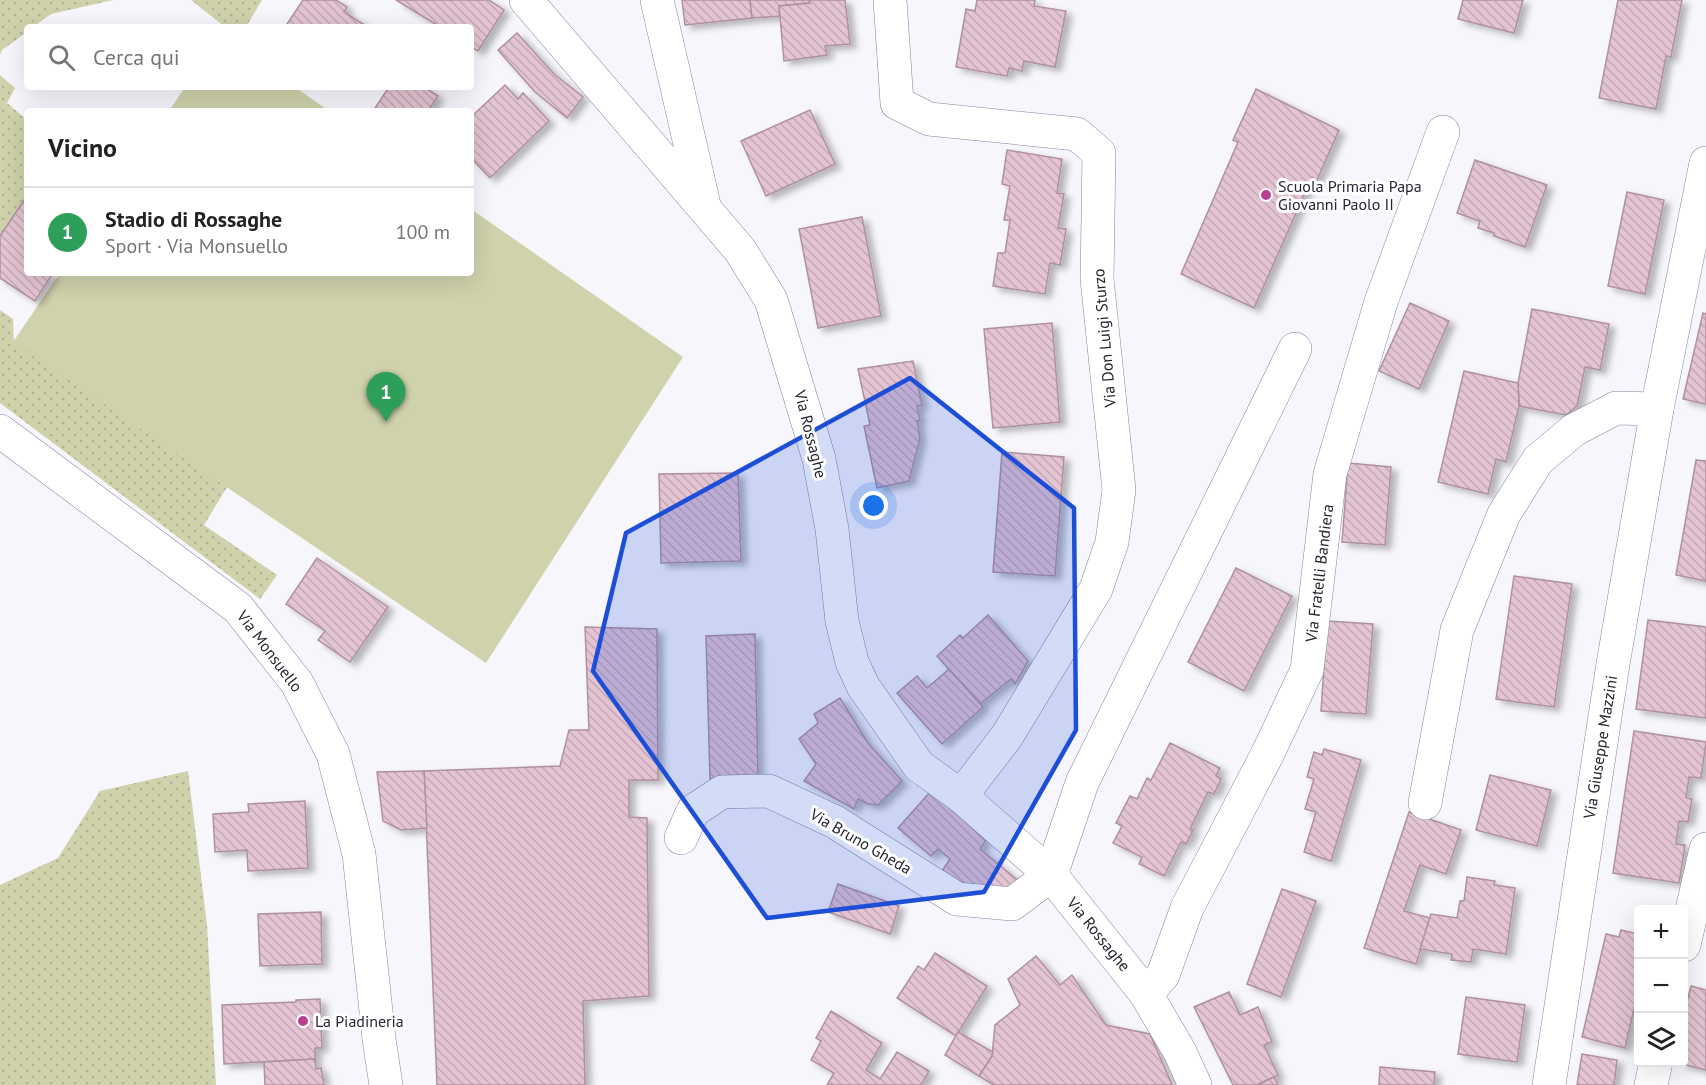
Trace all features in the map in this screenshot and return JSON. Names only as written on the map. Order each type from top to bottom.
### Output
[{"type":"street","name":"Via Rossaghe","points":[[526,0],[740,250],[771,300],[819,459],[832,529],[842,621],[852,662],[863,686],[919,766],[961,796],[1051,875],[1146,993],[1180,1052],[1195,1085]]},
{"type":"street","points":[[657,0],[705,210]]},
{"type":"street","name":"Via Don Luigi Sturzo","points":[[890,0],[897,103],[929,118],[1077,134],[1099,153],[1097,279],[1119,490],[1112,543],[1096,589],[1007,736],[961,796]]},
{"type":"street","name":"Via Fratelli Bandiera","points":[[1146,993],[1163,975],[1187,908],[1268,753],[1307,670],[1330,474],[1381,302],[1443,132]]},
{"type":"street","name":"Via Giuseppe Mazzini","points":[[1549,1085],[1613,663],[1657,409],[1706,163]]},
{"type":"street","points":[[1051,875],[1082,783],[1295,349]]},
{"type":"street","points":[[1425,803],[1457,630],[1504,514],[1538,460],[1574,430],[1616,408],[1657,409]]},
{"type":"street","name":"Via Monsuello","points":[[0,431],[238,608],[297,683],[333,754],[359,854],[386,1085]]},
{"type":"street","name":"Via Bruno Gheda","points":[[681,838],[693,811],[722,792],[768,791],[835,822],[957,899],[1012,904],[1051,875]]},
{"type":"street","points":[[1688,924],[1706,849]]},
{"type":"street","points":[[1651,1085],[1655,1067]]},
{"type":"highlighted area","points":[[910,378],[1074,508],[1076,730],[984,892],[767,918],[593,671],[626,533]]},
{"type":"green space","points":[[0,0],[113,0],[51,14],[37,24],[24,24],[24,34],[2,50],[0,55]]},
{"type":"green space","points":[[191,0],[262,0],[248,24],[221,24]]},
{"type":"green space","points":[[0,75],[15,88],[7,103],[24,117],[24,200],[0,236]]},
{"type":"green space","points":[[183,90],[299,90],[325,108],[171,108]]},
{"type":"green space","points":[[474,211],[683,357],[486,663],[13,342],[58,276],[474,276]]},
{"type":"green space","points":[[0,310],[13,319],[14,342],[227,487],[204,525],[277,575],[260,599],[0,403]]},
{"type":"green space","points":[[188,771],[207,925],[216,1085],[0,1085],[0,885],[58,858],[100,791]]},
{"type":"building","points":[[303,0],[336,0],[347,7],[344,12],[363,24],[287,24]]},
{"type":"building","points":[[396,0],[489,0],[504,10],[478,51],[474,49],[474,24],[435,24]]},
{"type":"building","points":[[682,0],[750,0],[752,18],[685,25]]},
{"type":"building","points":[[750,0],[809,0],[810,3],[779,6],[780,16],[752,18]]},
{"type":"building","points":[[809,0],[845,0],[850,44],[825,46],[827,55],[784,61],[779,6],[810,3]]},
{"type":"building","points":[[977,0],[1035,0],[1034,6],[1066,11],[1055,67],[1024,61],[1022,71],[1009,68],[1007,76],[956,67],[966,9],[975,11]]},
{"type":"building","points":[[1463,0],[1523,0],[1514,33],[1458,19]]},
{"type":"building","points":[[1618,0],[1682,0],[1671,57],[1666,56],[1656,109],[1599,98]]},
{"type":"building","points":[[517,33],[554,74],[583,97],[567,118],[535,92],[498,50]]},
{"type":"building","points":[[505,85],[518,99],[523,93],[549,121],[490,178],[474,161],[474,114]]},
{"type":"building","points":[[1256,89],[1339,130],[1317,180],[1312,177],[1254,308],[1181,274],[1238,142],[1233,140]]},
{"type":"building","points":[[387,90],[429,90],[438,96],[430,108],[375,108]]},
{"type":"building","points":[[810,110],[835,164],[766,196],[741,141]]},
{"type":"building","points":[[1007,150],[1062,159],[1057,193],[1064,194],[1058,228],[1066,229],[1060,265],[1050,263],[1045,294],[993,286],[998,253],[1005,253],[1010,220],[1004,220],[1010,186],[1002,184]]},
{"type":"building","points":[[1475,160],[1547,185],[1525,247],[1478,228],[1480,221],[1457,213]]},
{"type":"building","points":[[1627,192],[1664,200],[1645,294],[1608,286]]},
{"type":"building","points":[[24,200],[24,276],[51,276],[35,301],[0,278],[0,236]]},
{"type":"building","points":[[862,217],[881,316],[818,328],[799,229]]},
{"type":"building","points":[[1410,303],[1449,321],[1419,389],[1379,371]]},
{"type":"building","points":[[1532,309],[1609,324],[1600,370],[1585,367],[1577,406],[1566,415],[1519,406],[1518,383]]},
{"type":"building","points":[[1703,313],[1706,314],[1706,404],[1683,399]]},
{"type":"building","points":[[1052,323],[1060,422],[993,428],[984,329]]},
{"type":"building","points":[[913,361],[922,405],[917,406],[920,438],[909,481],[877,488],[864,426],[870,425],[858,369]]},
{"type":"building","points":[[1464,371],[1518,383],[1519,406],[1506,462],[1496,459],[1488,494],[1438,482]]},
{"type":"building","points":[[1002,452],[1064,457],[1055,576],[993,572]]},
{"type":"building","points":[[1696,460],[1706,461],[1706,581],[1676,575]]},
{"type":"building","points":[[1348,463],[1391,467],[1385,545],[1342,542]]},
{"type":"building","points":[[738,473],[741,561],[661,563],[659,474]]},
{"type":"building","points":[[317,558],[388,607],[350,662],[318,640],[325,631],[286,604]]},
{"type":"building","points":[[1236,568],[1292,596],[1244,691],[1188,662]]},
{"type":"building","points":[[1514,576],[1572,584],[1554,707],[1496,699]]},
{"type":"building","points":[[988,615],[1028,661],[1015,684],[1011,679],[980,704],[937,656],[960,635],[963,638]]},
{"type":"building","points":[[1648,620],[1706,627],[1706,718],[1636,709]]},
{"type":"building","points":[[1327,621],[1373,624],[1366,714],[1321,711]]},
{"type":"building","points":[[585,627],[657,629],[658,780],[629,780],[629,817],[647,818],[649,996],[583,1001],[585,1085],[437,1085],[424,771],[560,766],[569,730],[589,730]]},
{"type":"building","points":[[755,634],[758,778],[710,779],[706,636]]},
{"type":"building","points":[[949,669],[983,707],[942,744],[897,693],[917,676],[927,688]]},
{"type":"building","points":[[840,698],[868,743],[902,781],[878,805],[868,804],[858,799],[854,809],[804,781],[816,764],[799,739],[818,723],[814,714]]},
{"type":"building","points":[[1634,731],[1706,742],[1701,778],[1689,777],[1686,798],[1692,799],[1688,822],[1679,821],[1676,844],[1685,845],[1679,883],[1613,873]]},
{"type":"building","points":[[1170,743],[1220,768],[1216,776],[1221,779],[1214,794],[1208,792],[1190,829],[1193,830],[1186,844],[1181,842],[1164,876],[1139,864],[1142,857],[1113,843],[1122,826],[1116,823],[1130,796],[1137,799],[1147,778],[1151,780]]},
{"type":"building","points":[[1324,749],[1361,760],[1331,861],[1304,852],[1316,812],[1305,809],[1314,779],[1307,777],[1314,752],[1322,755]]},
{"type":"building","points":[[424,771],[427,828],[401,830],[383,821],[377,772]]},
{"type":"building","points":[[1490,775],[1551,790],[1537,846],[1476,830]]},
{"type":"building","points":[[931,791],[986,840],[980,849],[1020,882],[1008,897],[960,888],[940,874],[950,859],[938,849],[931,856],[898,828]]},
{"type":"building","points":[[305,801],[308,868],[248,871],[247,850],[215,852],[213,814],[249,812],[248,804]]},
{"type":"building","points":[[1409,812],[1461,830],[1446,874],[1420,865],[1404,911],[1430,918],[1416,964],[1364,948]]},
{"type":"building","points":[[1467,877],[1495,881],[1494,885],[1515,888],[1506,954],[1473,949],[1471,962],[1451,960],[1452,954],[1420,949],[1431,914],[1457,918],[1460,901],[1464,901]]},
{"type":"building","points":[[838,884],[899,906],[890,934],[828,912]]},
{"type":"building","points":[[1282,889],[1316,901],[1281,997],[1247,984]]},
{"type":"building","points":[[321,912],[322,964],[260,966],[258,914]]},
{"type":"building","points":[[1621,930],[1634,933],[1634,1009],[1625,1048],[1582,1037],[1606,934],[1619,937]]},
{"type":"building","points":[[935,953],[987,986],[956,1036],[897,998],[918,966],[924,970]]},
{"type":"building","points":[[1036,956],[1060,985],[1072,975],[1106,1025],[1150,1034],[1172,1085],[994,1085],[979,1076],[992,1056],[995,1025],[1020,1005],[1008,979]]},
{"type":"building","points":[[1691,986],[1706,990],[1706,1070],[1688,1066],[1688,998]]},
{"type":"building","points":[[1229,992],[1240,1015],[1258,1007],[1272,1042],[1264,1045],[1278,1075],[1257,1085],[1233,1085],[1194,1007]]},
{"type":"building","points":[[1466,997],[1525,1005],[1517,1062],[1458,1054]]},
{"type":"building","points":[[320,999],[322,1048],[315,1048],[315,1059],[224,1064],[222,1005]]},
{"type":"building","points":[[831,1011],[882,1043],[866,1070],[880,1079],[897,1052],[929,1071],[921,1085],[827,1085],[834,1073],[811,1060],[821,1041],[816,1038]]},
{"type":"building","points":[[958,1032],[993,1052],[979,1076],[945,1055]]},
{"type":"building","points":[[1582,1054],[1617,1060],[1614,1085],[1577,1085]]},
{"type":"building","points":[[315,1059],[316,1069],[321,1068],[324,1085],[265,1085],[264,1062]]},
{"type":"building","points":[[1380,1067],[1435,1072],[1434,1085],[1379,1085]]},
{"type":"building","points":[[1274,1077],[1278,1085],[1257,1085]]},
{"type":"place","name":"Scuola Primaria Papa Giovanni Paolo II","points":[[1266,195]]},
{"type":"place","name":"Stadio di Rossaghe","points":[[386,422]]},
{"type":"place","name":"La Piadineria","points":[[303,1021]]}]
